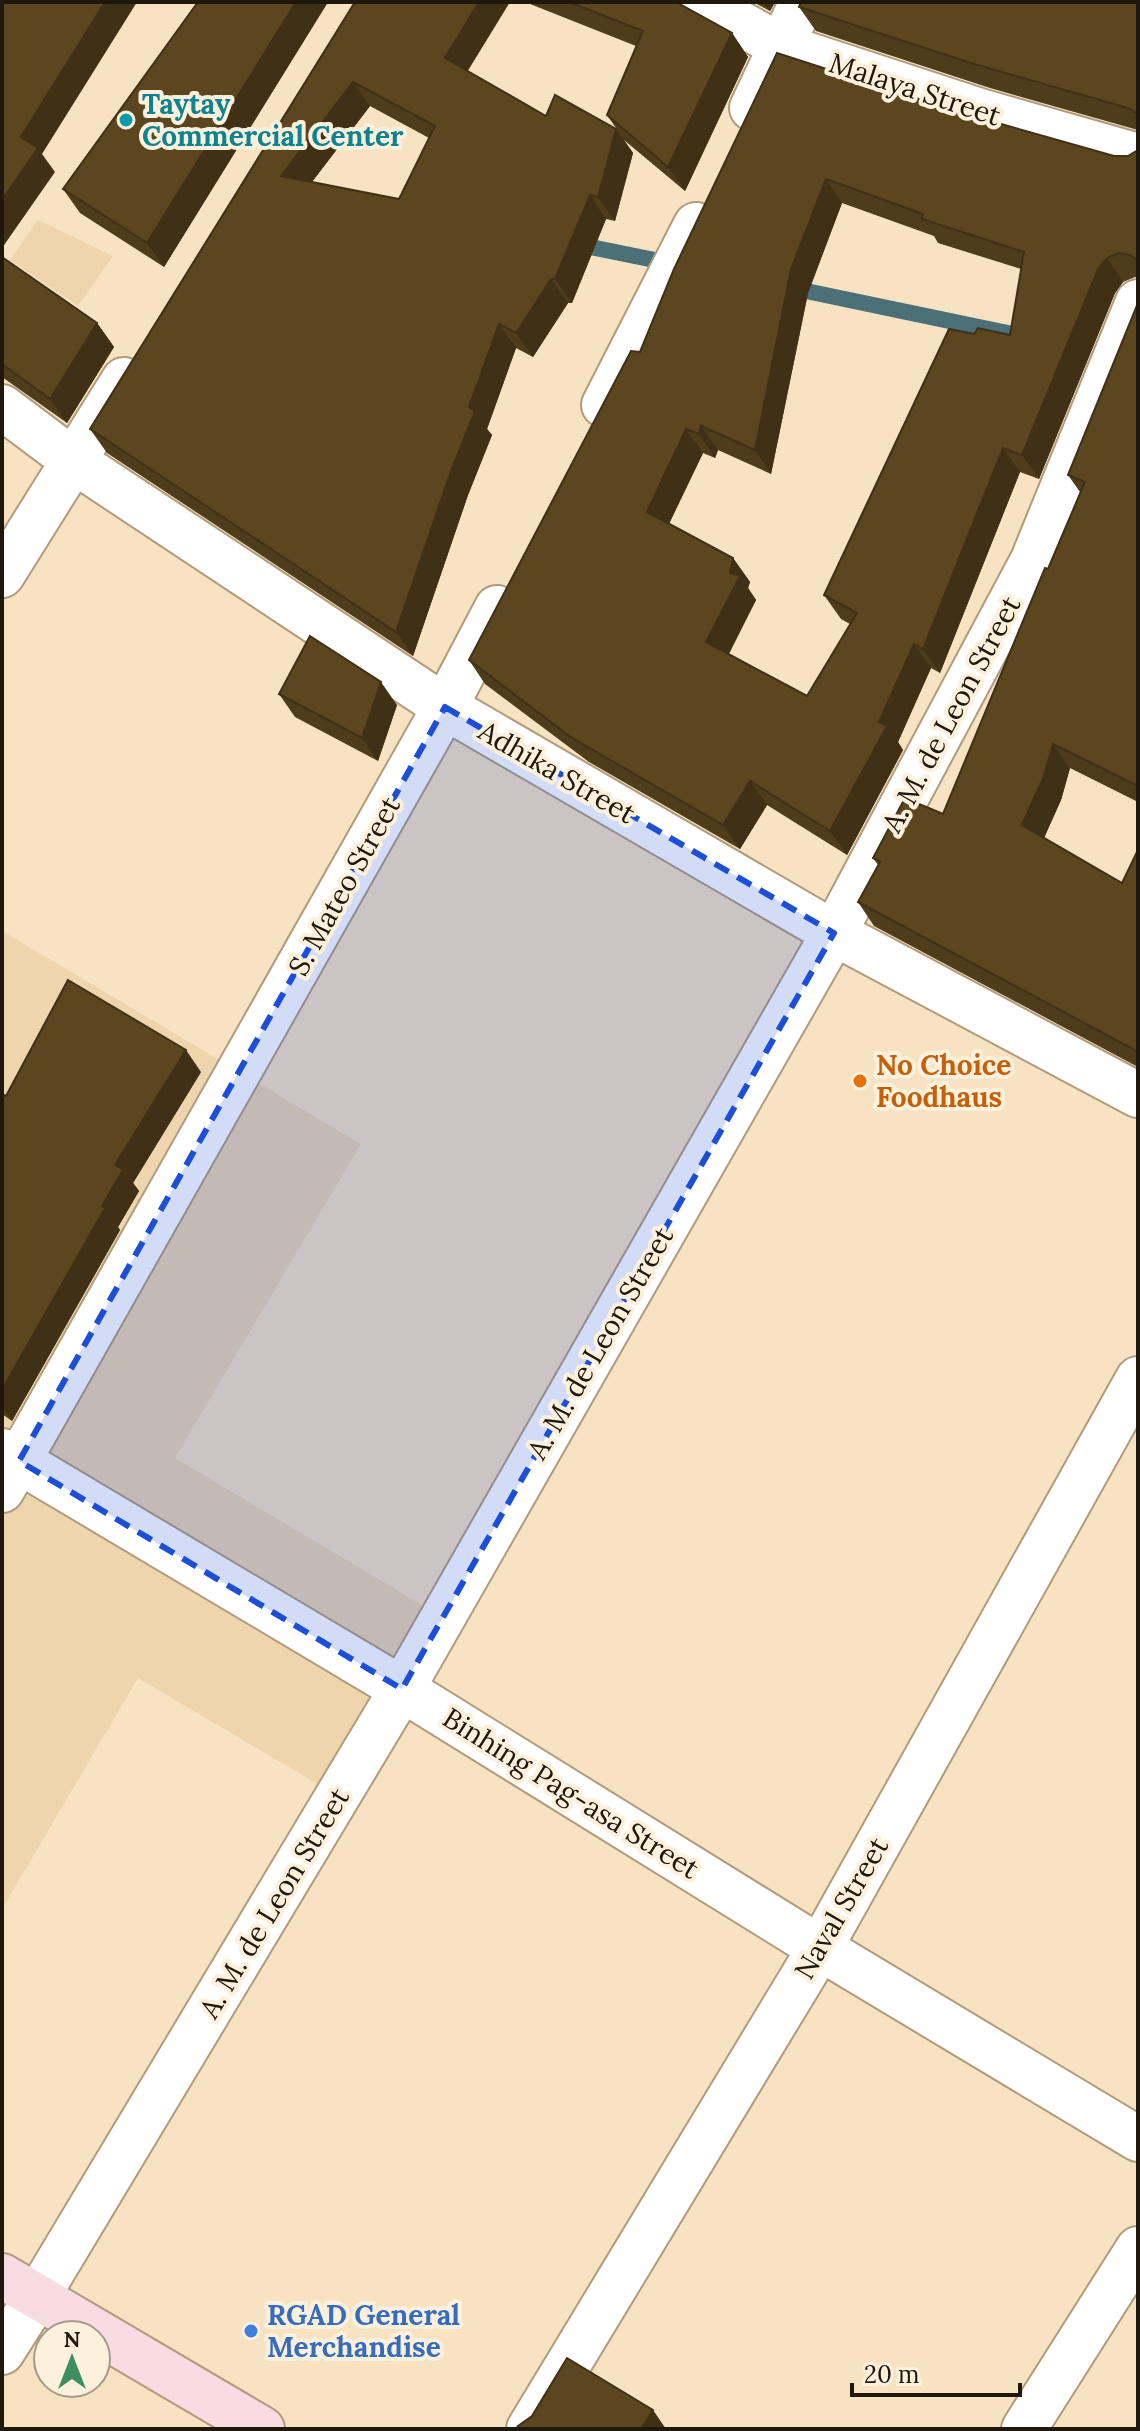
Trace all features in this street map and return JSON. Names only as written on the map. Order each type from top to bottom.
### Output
[{"type":"main road","points":[[19,2286],[262,2429]]},
{"type":"street","name":"Malaya Street","points":[[701,2],[781,46],[983,112],[1138,156]]},
{"type":"street","points":[[736,141],[802,2]]},
{"type":"street","points":[[585,442],[679,262],[710,195]]},
{"type":"street","name":"A. M. de Leon Street","points":[[2,2352],[19,2286],[402,1689],[834,933],[1033,560],[1134,314]]},
{"type":"street","points":[[2,575],[140,353]]},
{"type":"street","name":"Adhika Street","points":[[2,407],[74,461],[445,707],[834,933],[1138,1095]]},
{"type":"street","name":"S. Mateo Street","points":[[8,1467],[445,707],[518,567]]},
{"type":"street","name":"Naval Street","points":[[529,2429],[820,1948],[1138,1379]]},
{"type":"street","name":"Binhing Pag-asa Street","points":[[8,1467],[402,1689],[820,1948],[1138,2139]]},
{"type":"street","points":[[1024,2429],[1138,2249]]},
{"type":"highlighted area","points":[[445,707],[834,933],[402,1689],[19,1461]]},
{"type":"shaded area","points":[[38,220],[113,256],[78,306],[10,260]]},
{"type":"shaded area","points":[[2,931],[361,1144],[175,1458],[427,1608],[321,1786],[138,1678],[2,1909]]},
{"type":"building","points":[[2,2],[105,2],[21,137],[38,148],[2,200]]},
{"type":"building","points":[[198,2],[296,2],[147,243],[63,189]]},
{"type":"building","points":[[355,2],[479,2],[445,58],[546,116],[555,95],[616,129],[598,197],[590,195],[555,279],[551,279],[516,333],[499,324],[469,407],[475,411],[451,471],[396,632],[90,429]],"holes":[[[353,82],[435,126],[399,199],[281,176]]]},
{"type":"building","points":[[569,2],[676,2],[732,33],[668,167],[607,115],[643,31]]},
{"type":"building","points":[[801,2],[1138,2],[1138,114],[1128,108],[974,64],[799,7]]},
{"type":"building","points":[[777,53],[959,112],[1114,156],[1128,156],[1138,150],[1138,261],[1130,255],[1119,253],[1107,258],[1098,269],[1022,455],[1003,448],[923,649],[914,644],[879,722],[887,726],[830,831],[750,781],[723,825],[572,738],[469,660],[631,351],[640,352],[674,269]],"holes":[[[826,179],[923,214],[922,219],[1024,252],[1010,335],[978,328],[974,334],[949,329],[824,595],[857,613],[807,696],[706,642],[740,576],[730,573],[733,558],[647,512],[686,429],[699,434],[701,426],[755,450],[791,269]]]},
{"type":"building","points":[[2,257],[97,323],[50,399],[2,364]]},
{"type":"building","points":[[1138,303],[1138,786],[1053,744],[1044,776],[1022,825],[1122,883],[1138,850],[1138,1054],[858,902],[880,862],[873,858],[905,798],[943,814],[1045,568],[1048,569],[1085,482],[1068,475]]},
{"type":"building","points":[[310,636],[381,682],[362,738],[279,694]]},
{"type":"building","points":[[68,980],[186,1050],[115,1165],[123,1170],[102,1206],[105,1208],[2,1390],[2,1094],[6,1096]]},
{"type":"building","points":[[567,2358],[653,2410],[641,2429],[516,2429],[532,2416]]},
{"type":"waterway","points":[[576,244],[674,264]]},
{"type":"waterway","points":[[787,287],[1031,338]]},
{"type":"place","name":"Taytay Commercial Center","points":[[126,120]]},
{"type":"place","name":"No Choice Foodhaus","points":[[860,1081]]},
{"type":"place","name":"RGAD General Merchandise","points":[[251,2331]]}]
